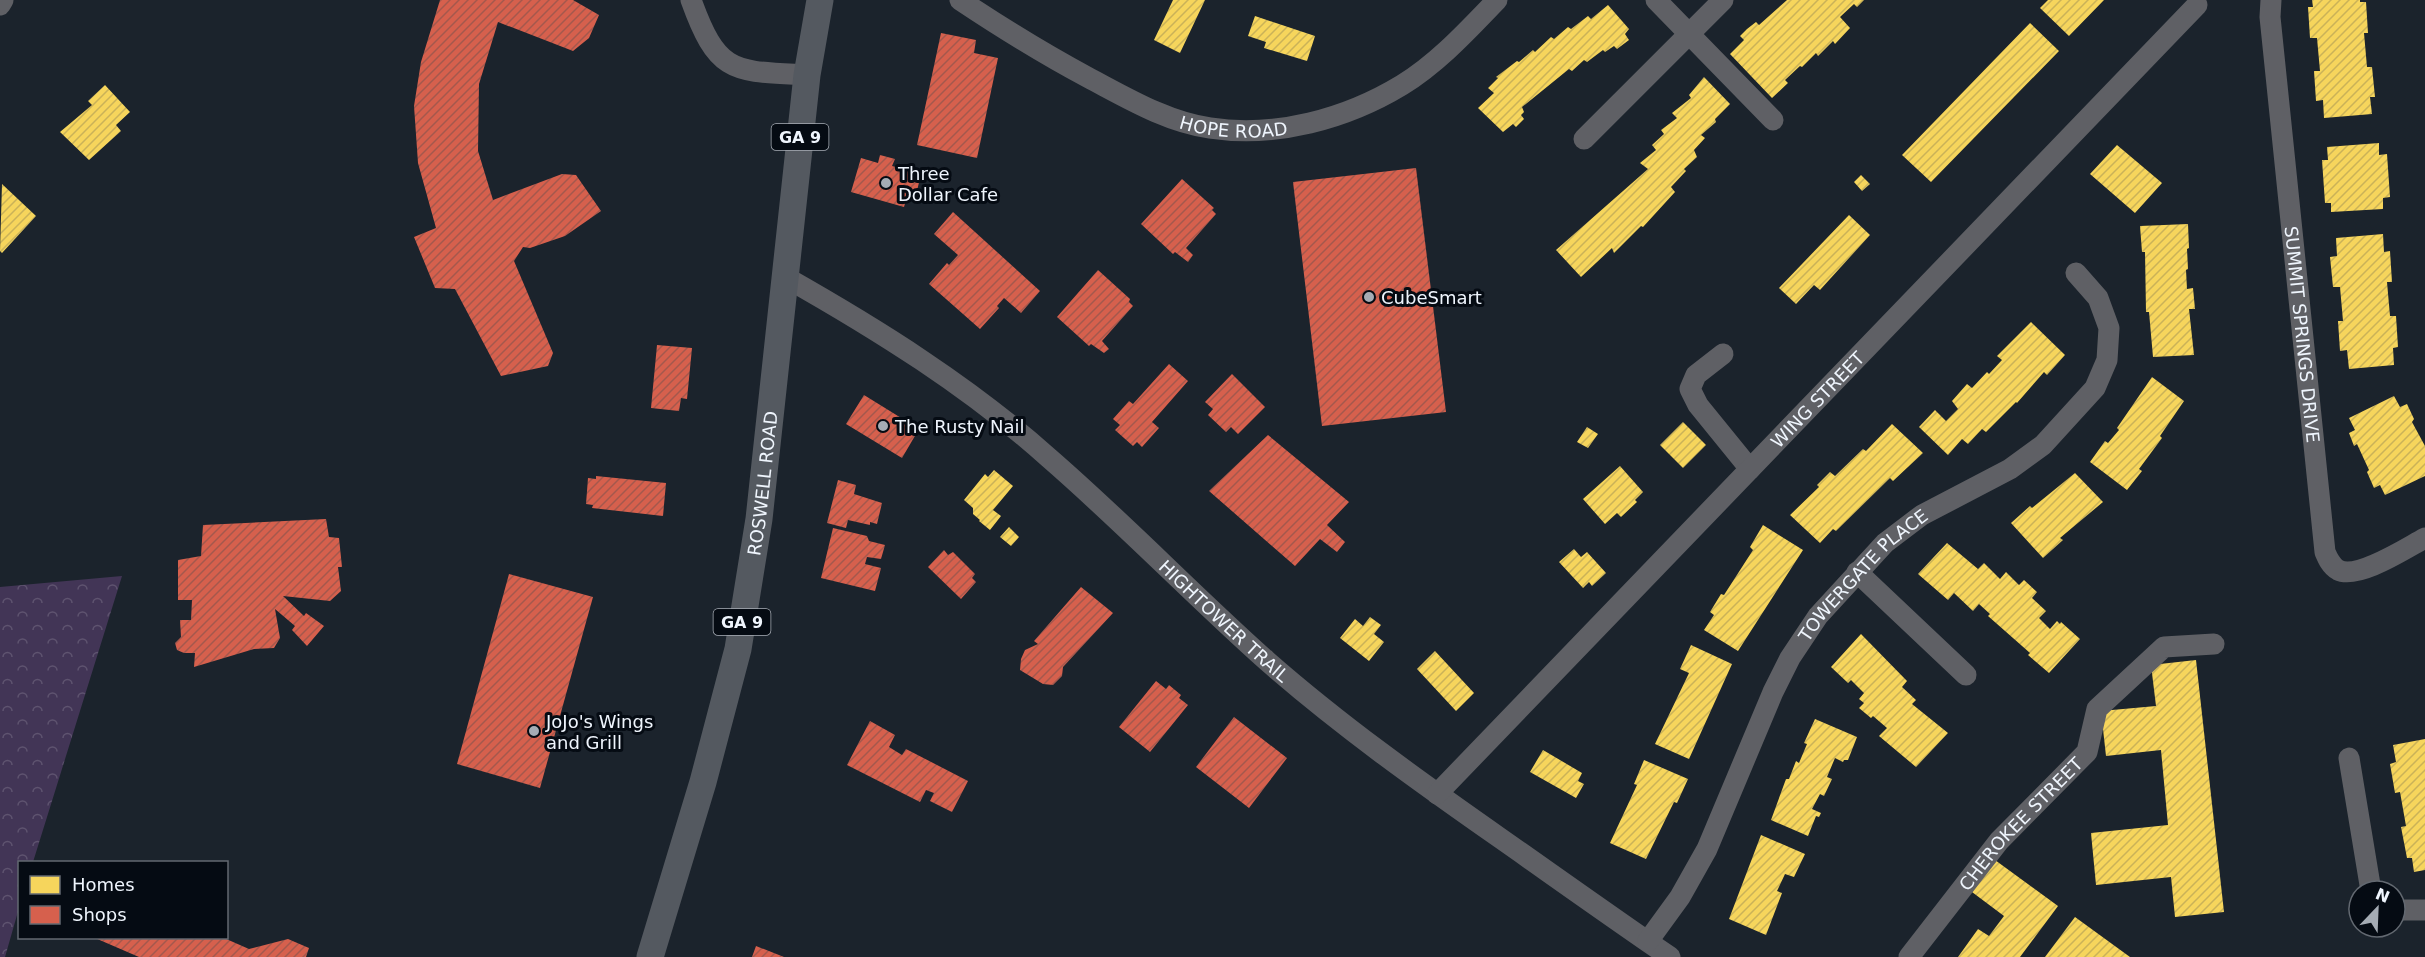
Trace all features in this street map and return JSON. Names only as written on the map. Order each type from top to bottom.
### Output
[{"type":"main road","name":"ROSWELL ROAD","points":[[650,957],[703,782],[738,649],[759,519],[807,75],[820,0]]},
{"type":"street","points":[[0,5],[3,0]]},
{"type":"street","points":[[691,0],[706,37],[727,63],[748,72],[807,75]]},
{"type":"street","name":"HOPE ROAD","points":[[960,0],[1017,37],[1112,92],[1171,118],[1209,128],[1244,132],[1285,129],[1311,123],[1366,104],[1404,84],[1452,46],[1497,0]]},
{"type":"street","points":[[1656,0],[1773,120]]},
{"type":"street","points":[[1584,140],[1723,0]]},
{"type":"street","name":"SUMMIT SPRINGS DRIVE","points":[[2271,0],[2270,16],[2325,552],[2330,563],[2339,570],[2349,573],[2361,570],[2425,538]]},
{"type":"street","name":"WING STREET","points":[[1437,794],[2197,4]]},
{"type":"street","name":"TOWERGATE PLACE","points":[[1648,942],[1680,897],[1707,849],[1773,692],[1790,658],[1818,616],[1885,543],[1922,515],[2010,469],[2043,445],[2095,388],[2107,360],[2109,328],[2098,298],[2076,273]]},
{"type":"street","name":"HIGHTOWER TRAIL","points":[[785,277],[842,309],[953,383],[1003,420],[1116,517],[1268,661],[1349,728],[1437,794],[1670,957]]},
{"type":"street","points":[[1723,354],[1696,375],[1690,389],[1698,405],[1750,469]]},
{"type":"street","points":[[1857,572],[1966,675]]},
{"type":"street","name":"CHEROKEE STREET","points":[[1908,957],[1999,841],[2087,752],[2097,709],[2164,647],[2214,644]]},
{"type":"street","points":[[2349,759],[2369,879]]},
{"type":"street","points":[[2407,910],[2425,910]]},
{"type":"green space","points":[[122,576],[33,861],[18,861],[18,912],[5,957],[0,957],[0,587]]},
{"type":"building: Homes","points":[[1173,0],[1205,0],[1180,53],[1154,40]]},
{"type":"building: Homes","points":[[1787,0],[1864,0],[1857,7],[1854,4],[1840,17],[1850,28],[1835,44],[1833,41],[1818,56],[1816,53],[1802,67],[1800,66],[1785,80],[1788,83],[1772,98],[1730,54],[1744,40],[1740,36],[1747,29],[1756,22],[1759,25]]},
{"type":"building: Homes","points":[[2048,0],[2104,0],[2069,36],[2040,8]]},
{"type":"building: Homes","points":[[2312,0],[2366,2],[2368,33],[2364,33],[2367,67],[2372,67],[2375,97],[2370,97],[2372,114],[2324,118],[2323,100],[2316,101],[2314,71],[2320,71],[2317,38],[2310,38],[2308,7],[2313,7]]},
{"type":"building: Homes","points":[[1608,5],[1629,29],[1625,34],[1629,40],[1617,49],[1614,46],[1605,52],[1603,50],[1587,62],[1584,60],[1572,71],[1569,69],[1522,107],[1524,112],[1521,115],[1524,119],[1516,127],[1513,124],[1503,132],[1478,108],[1494,93],[1488,88],[1498,78],[1496,77],[1533,50],[1535,52],[1551,37],[1554,39],[1568,27],[1571,29],[1588,16],[1591,19]]},
{"type":"building: Homes","points":[[1255,16],[1315,36],[1307,61],[1264,48],[1266,42],[1248,36]]},
{"type":"building: Homes","points":[[2030,23],[2059,51],[1931,182],[1902,155]]},
{"type":"building: Homes","points":[[1704,77],[1730,104],[1715,119],[1716,122],[1701,135],[1705,138],[1694,150],[1697,157],[1684,169],[1686,171],[1671,187],[1675,192],[1643,227],[1641,226],[1614,253],[1612,248],[1581,277],[1556,250],[1648,169],[1640,163],[1656,150],[1652,145],[1664,134],[1661,130],[1677,118],[1672,113],[1691,98],[1689,95]]},
{"type":"building: Homes","points":[[105,85],[130,112],[116,125],[121,131],[89,160],[60,132],[92,105],[88,101]]},
{"type":"building: Homes","points":[[2379,143],[2379,155],[2387,154],[2390,197],[2383,198],[2383,209],[2331,212],[2331,203],[2325,203],[2322,160],[2328,160],[2327,147]]},
{"type":"building: Homes","points":[[2117,145],[2162,183],[2135,213],[2090,174]]},
{"type":"building: Homes","points":[[1861,175],[1870,184],[1862,191],[1854,182]]},
{"type":"building: Homes","points":[[2,184],[36,216],[2,253],[0,251]]},
{"type":"building: Homes","points":[[1849,215],[1870,235],[1820,290],[1814,285],[1796,304],[1779,288]]},
{"type":"building: Homes","points":[[2188,224],[2189,248],[2187,249],[2188,269],[2186,270],[2187,289],[2193,288],[2195,309],[2189,309],[2194,355],[2153,357],[2149,312],[2146,312],[2145,252],[2142,252],[2140,226]]},
{"type":"building: Homes","points":[[2383,234],[2384,252],[2390,251],[2392,282],[2387,282],[2390,316],[2396,316],[2398,347],[2393,348],[2394,365],[2349,369],[2347,350],[2340,351],[2338,321],[2343,321],[2340,287],[2333,287],[2330,257],[2337,256],[2336,238]]},
{"type":"building: Homes","points":[[2031,322],[2065,355],[2047,375],[2044,372],[2017,403],[1986,432],[1982,429],[1968,444],[1962,439],[1948,455],[1919,427],[1935,410],[1946,421],[1958,409],[1952,401],[1967,384],[1972,388],[1987,372],[1989,374],[2002,360],[1997,356]]},
{"type":"building: Homes","points":[[2152,377],[2184,401],[2160,436],[2162,438],[2139,469],[2142,471],[2127,490],[2090,462],[2105,441],[2108,443],[2119,430],[2117,428]]},
{"type":"building: Homes","points":[[2394,396],[2400,407],[2407,404],[2414,419],[2412,422],[2425,446],[2425,476],[2385,495],[2380,485],[2374,488],[2367,472],[2369,470],[2357,444],[2354,446],[2349,433],[2355,430],[2349,418]]},
{"type":"building: Homes","points":[[1683,422],[1706,445],[1683,468],[1660,445]]},
{"type":"building: Homes","points":[[1892,424],[1923,453],[1893,481],[1890,478],[1836,531],[1833,529],[1820,543],[1790,515],[1819,487],[1817,485],[1830,472],[1835,476],[1863,449],[1866,451]]},
{"type":"building: Homes","points":[[1587,427],[1598,434],[1588,448],[1577,442]]},
{"type":"building: Homes","points":[[1620,466],[1643,492],[1635,500],[1637,502],[1621,517],[1617,513],[1605,524],[1583,499]]},
{"type":"building: Homes","points":[[994,470],[1013,486],[993,510],[1001,516],[990,530],[979,521],[973,514],[973,508],[964,500],[985,474],[988,477]]},
{"type":"building: Homes","points":[[2075,473],[2103,502],[2060,538],[2063,540],[2043,558],[2011,523]]},
{"type":"building: Homes","points":[[1763,525],[1803,550],[1738,651],[1704,630],[1714,615],[1710,612],[1721,594],[1724,595],[1753,550],[1750,547]]},
{"type":"building: Homes","points":[[1009,527],[1019,537],[1011,546],[1000,537]]},
{"type":"building: Homes","points":[[1947,543],[1978,569],[1984,563],[2000,579],[2006,572],[2019,585],[2024,580],[2037,592],[2032,598],[2046,611],[2039,618],[2050,629],[2057,621],[2060,624],[2061,622],[2080,639],[2049,673],[1988,616],[1990,614],[1979,604],[1973,611],[1954,593],[1948,600],[1918,574]]},
{"type":"building: Homes","points":[[1574,549],[1581,557],[1587,552],[1606,573],[1592,586],[1589,582],[1583,588],[1559,562]]},
{"type":"building: Homes","points":[[1370,617],[1381,625],[1374,634],[1384,642],[1369,661],[1340,638],[1355,619],[1363,626]]},
{"type":"building: Homes","points":[[1861,634],[1907,681],[1902,687],[1916,700],[1912,704],[1948,733],[1916,767],[1879,736],[1887,728],[1859,708],[1864,703],[1859,699],[1864,693],[1851,680],[1848,683],[1831,667]]},
{"type":"building: Homes","points":[[1691,645],[1732,664],[1689,759],[1655,744],[1689,673],[1680,669]]},
{"type":"building: Homes","points":[[1435,651],[1474,693],[1456,711],[1417,669]]},
{"type":"building: Homes","points":[[2196,660],[2224,912],[2175,917],[2171,877],[2096,885],[2091,833],[2168,825],[2161,750],[2106,756],[2101,711],[2156,706],[2151,665]]},
{"type":"building: Homes","points":[[1815,719],[1857,737],[1848,760],[1843,762],[1835,758],[1827,777],[1832,779],[1824,796],[1820,794],[1812,809],[1821,813],[1819,817],[1816,816],[1808,836],[1771,820],[1786,779],[1789,779],[1796,761],[1799,763],[1807,744],[1804,743]]},
{"type":"building: Homes","points":[[2425,739],[2425,870],[2414,872],[2412,858],[2407,858],[2401,827],[2406,826],[2400,792],[2395,793],[2390,764],[2396,762],[2393,745]]},
{"type":"building: Homes","points":[[1543,750],[1582,773],[1578,781],[1584,784],[1576,798],[1530,772]]},
{"type":"building: Homes","points":[[1644,760],[1688,779],[1646,859],[1610,843],[1637,785],[1634,784]]},
{"type":"building: Homes","points":[[1761,835],[1805,854],[1794,877],[1785,874],[1777,891],[1782,893],[1766,935],[1729,919]]},
{"type":"building: Homes","points":[[1995,860],[2058,906],[2020,957],[1958,957],[1978,929],[1989,936],[2004,916],[1972,892]]},
{"type":"building: Homes","points":[[2075,917],[2130,957],[2045,957]]},
{"type":"building: Shops","points":[[440,0],[573,0],[599,15],[589,38],[573,51],[498,22],[479,84],[478,151],[493,200],[562,174],[576,175],[601,211],[565,236],[530,248],[523,247],[514,261],[553,353],[548,366],[501,376],[455,289],[435,288],[414,237],[436,228],[418,163],[414,106],[421,62]]},
{"type":"building: Shops","points":[[941,33],[976,40],[974,53],[998,58],[977,158],[917,145]]},
{"type":"building: Shops","name":"Three Dollar Cafe","points":[[880,155],[895,159],[892,166],[921,174],[916,195],[908,193],[904,207],[851,192],[861,158],[878,163]]},
{"type":"building: Shops","name":"CubeSmart","points":[[1416,168],[1446,412],[1322,426],[1293,182]]},
{"type":"building: Shops","points":[[1182,179],[1214,208],[1212,210],[1216,214],[1186,248],[1193,255],[1188,262],[1175,252],[1173,254],[1141,224]]},
{"type":"building: Shops","points":[[953,212],[1040,291],[1021,313],[1004,298],[997,306],[999,308],[980,329],[929,284],[947,263],[949,265],[958,255],[934,234]]},
{"type":"building: Shops","points":[[1098,270],[1130,299],[1129,302],[1133,306],[1102,341],[1109,349],[1104,353],[1091,344],[1089,346],[1057,317]]},
{"type":"building: Shops","points":[[657,345],[692,348],[687,399],[681,398],[679,411],[651,408]]},
{"type":"building: Shops","points":[[1169,364],[1188,381],[1152,422],[1159,428],[1142,447],[1137,442],[1133,446],[1115,430],[1120,425],[1113,419],[1129,401],[1133,404]]},
{"type":"building: Shops","points":[[1232,374],[1265,407],[1238,434],[1231,427],[1226,432],[1208,415],[1213,409],[1205,402]]},
{"type":"building: Shops","name":"The Rusty Nail","points":[[864,395],[919,429],[902,458],[846,424]]},
{"type":"building: Shops","points":[[1268,435],[1349,502],[1327,525],[1345,542],[1337,552],[1320,539],[1295,566],[1209,491]]},
{"type":"building: Shops","points":[[596,476],[666,483],[663,516],[592,508],[593,505],[586,504],[588,478],[596,479]]},
{"type":"building: Shops","points":[[838,480],[856,485],[854,494],[882,503],[877,524],[870,522],[870,525],[848,520],[846,528],[827,523]]},
{"type":"building: Shops","points":[[326,519],[329,537],[339,538],[342,567],[338,567],[341,591],[330,601],[283,596],[304,616],[306,613],[324,626],[307,646],[292,630],[295,626],[275,609],[280,638],[274,648],[254,649],[194,667],[195,653],[184,653],[177,650],[175,643],[181,637],[180,620],[191,620],[192,600],[178,600],[178,560],[201,556],[203,525]]},
{"type":"building: Shops","points":[[833,528],[867,536],[869,541],[885,545],[881,559],[867,557],[865,564],[881,568],[875,591],[821,578]]},
{"type":"building: Shops","points":[[944,550],[948,555],[953,552],[975,574],[972,578],[976,582],[961,599],[928,567]]},
{"type":"building: Shops","points":[[509,574],[593,597],[540,788],[457,764]]},
{"type":"building: Shops","points":[[1081,587],[1113,613],[1063,667],[1062,676],[1053,685],[1043,684],[1020,670],[1021,659],[1025,650],[1038,644],[1034,641]]},
{"type":"building: Shops","points":[[1156,681],[1166,689],[1169,685],[1181,695],[1179,698],[1188,705],[1150,752],[1119,727]]},
{"type":"building: Shops","points":[[1234,717],[1287,758],[1249,808],[1196,767]]},
{"type":"building: Shops","points":[[870,721],[895,735],[889,747],[902,755],[906,749],[968,781],[952,812],[930,801],[934,793],[926,790],[920,802],[847,765]]},
{"type":"building: Shops","points":[[97,939],[226,939],[249,949],[288,939],[309,948],[306,957],[139,957]]},
{"type":"building: Shops","points":[[756,946],[784,957],[752,957]]},
{"type":"place","name":"Three Dollar Cafe","points":[[886,183]]},
{"type":"place","name":"CubeSmart","points":[[1369,297]]},
{"type":"place","name":"The Rusty Nail","points":[[883,426]]},
{"type":"place","name":"JoJo's Wings and Grill","points":[[534,731]]}]
